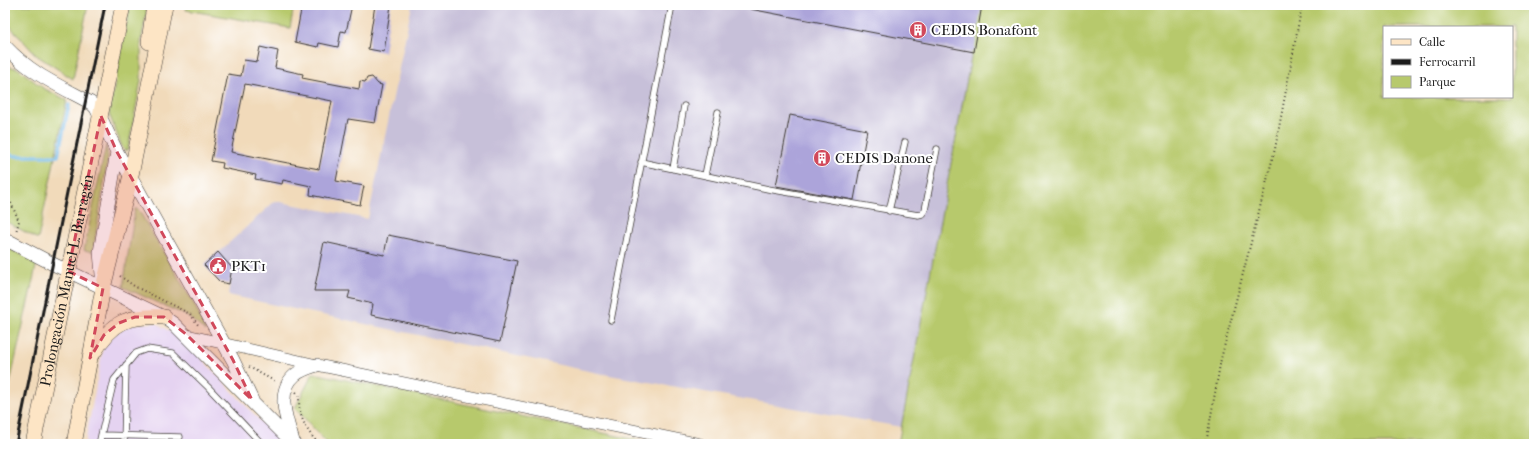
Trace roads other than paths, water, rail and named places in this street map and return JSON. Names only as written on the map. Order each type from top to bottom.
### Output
[{"type":"main road","name":"Prolongación Manuel L. Barragán","points":[[33,444],[123,5]]},
{"type":"main road","points":[[153,64],[148,35],[154,5]]},
{"type":"main road","points":[[74,444],[103,288],[130,175],[165,5]]},
{"type":"main road","points":[[90,358],[104,335],[119,323],[135,317],[164,317]]},
{"type":"street","points":[[5,46],[11,60],[51,83],[91,103],[96,108],[117,152],[225,344],[252,400]]},
{"type":"street","points":[[103,288],[100,252],[117,152]]},
{"type":"street","points":[[11,236],[68,271],[164,317],[187,336],[294,444]]},
{"type":"street","points":[[187,336],[700,444]]},
{"type":"street","points":[[294,444],[284,411],[285,393],[294,376],[302,370],[317,364]]},
{"type":"lane","points":[[611,320],[672,5]]},
{"type":"lane","points":[[673,169],[684,106]]},
{"type":"lane","points":[[705,175],[718,112]]},
{"type":"lane","points":[[889,211],[906,142]]},
{"type":"lane","points":[[641,162],[910,215],[922,214],[927,200],[937,149]]},
{"type":"lane","points":[[99,444],[114,380],[136,353],[148,349],[173,353],[208,387],[262,444]]},
{"type":"lane","points":[[124,444],[126,365]]},
{"type":"lane","points":[[101,435],[180,437]]},
{"type":"waterway","points":[[5,152],[15,156],[58,156],[69,105]]},
{"type":"railway","points":[[16,444],[105,5]]},
{"type":"place","name":"CEDIS Bonafont","points":[[918,30]]},
{"type":"place","name":"CEDIS Danone","points":[[822,158]]},
{"type":"place","name":"PKT1","points":[[218,266]]}]
